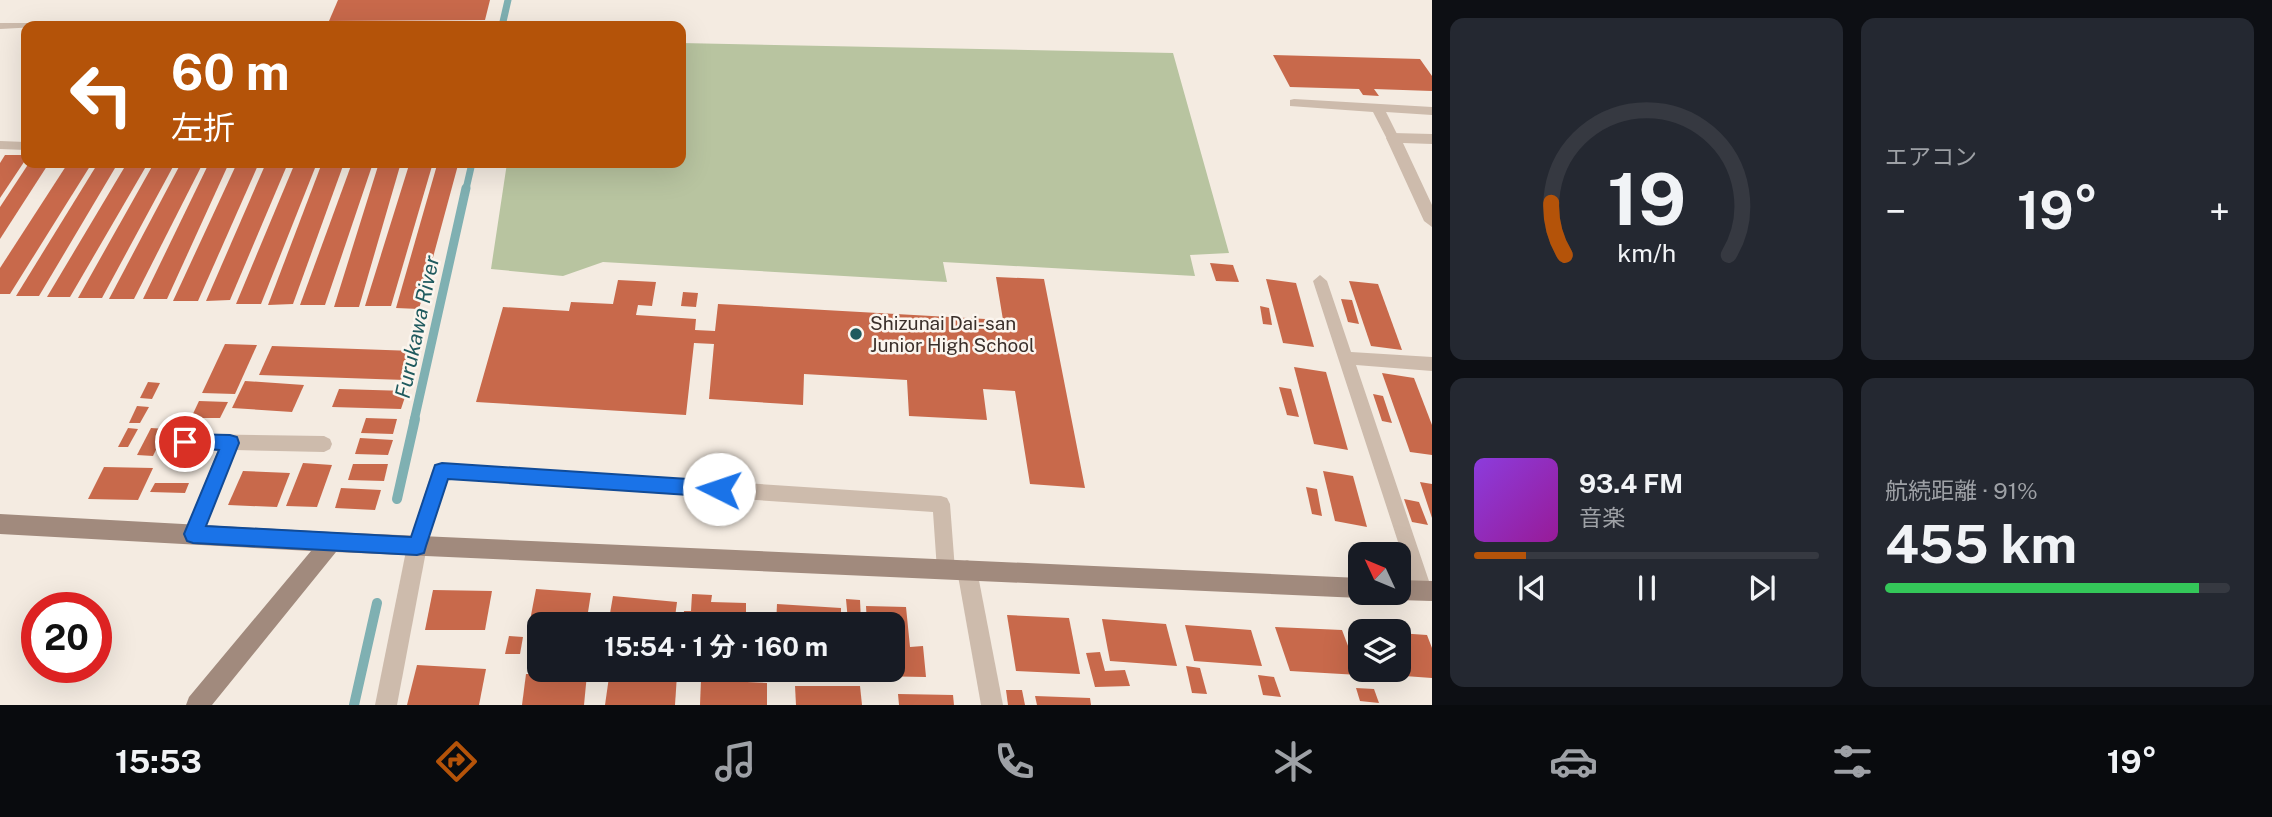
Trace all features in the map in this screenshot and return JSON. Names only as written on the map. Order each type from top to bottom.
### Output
[{"type":"street","points":[[1432,139],[1393,138],[1432,221]]},
{"type":"street","points":[[0,524],[331,542],[1348,587]]},
{"type":"street","points":[[197,705],[331,542]]},
{"type":"street","points":[[386,705],[417,546]]},
{"type":"street","points":[[957,570],[992,705]]},
{"type":"lane","points":[[0,26],[21,26]]},
{"type":"lane","points":[[1294,103],[1432,111]]},
{"type":"lane","points":[[1377,108],[1393,138]]},
{"type":"lane","points":[[0,145],[21,146]]},
{"type":"lane","points":[[1320,281],[1427,591]]},
{"type":"lane","points":[[1346,358],[1432,364]]},
{"type":"lane","points":[[185,442],[324,444]]},
{"type":"lane","points":[[193,534],[230,443]]},
{"type":"lane","points":[[417,546],[442,471],[941,503],[957,570]]},
{"type":"green space","points":[[686,43],[1173,53],[1229,253],[1190,255],[1195,276],[943,262],[947,282],[603,262],[563,276],[491,269],[506,168],[686,168]]},
{"type":"building","points":[[338,0],[490,0],[485,20],[329,21]]},
{"type":"building","points":[[1273,55],[1420,59],[1432,76],[1432,91],[1374,89],[1379,96],[1363,95],[1359,89],[1290,87]]},
{"type":"building","points":[[5,155],[21,155],[21,166],[0,198],[0,163]]},
{"type":"building","points":[[26,168],[46,168],[0,239],[0,207]]},
{"type":"building","points":[[65,168],[89,168],[10,294],[0,294],[0,268]]},
{"type":"building","points":[[95,168],[115,168],[39,296],[16,296]]},
{"type":"building","points":[[124,168],[145,168],[70,297],[47,297]]},
{"type":"building","points":[[151,168],[172,168],[102,298],[78,298]]},
{"type":"building","points":[[178,168],[200,168],[134,299],[109,299]]},
{"type":"building","points":[[207,168],[227,168],[167,299],[143,299]]},
{"type":"building","points":[[235,168],[257,168],[198,301],[173,301]]},
{"type":"building","points":[[264,168],[286,168],[230,300],[206,301]]},
{"type":"building","points":[[293,168],[315,168],[261,304],[236,304]]},
{"type":"building","points":[[320,168],[342,168],[293,304],[268,305]]},
{"type":"building","points":[[350,168],[371,168],[325,305],[300,305]]},
{"type":"building","points":[[377,168],[399,168],[359,307],[334,307]]},
{"type":"building","points":[[408,168],[431,168],[391,306],[365,306]]},
{"type":"building","points":[[436,168],[457,168],[419,309],[396,308]]},
{"type":"building","points":[[1210,263],[1233,265],[1239,282],[1216,281]]},
{"type":"building","points":[[996,277],[1044,279],[1085,488],[1030,484],[1015,391],[983,389],[987,420],[909,416],[907,380],[804,374],[803,405],[709,399],[714,344],[694,343],[686,415],[476,402],[503,307],[569,311],[571,302],[613,304],[618,280],[656,282],[652,306],[638,305],[636,315],[696,319],[695,330],[715,331],[718,304],[1003,320]]},
{"type":"building","points":[[1266,279],[1296,283],[1314,347],[1283,343]]},
{"type":"building","points":[[1349,281],[1378,284],[1402,350],[1371,346]]},
{"type":"building","points":[[683,292],[698,293],[696,307],[681,306]]},
{"type":"building","points":[[1341,299],[1352,300],[1359,324],[1348,322]]},
{"type":"building","points":[[1260,306],[1269,308],[1272,325],[1263,324]]},
{"type":"building","points":[[225,344],[257,345],[235,394],[202,393]]},
{"type":"building","points":[[272,346],[414,351],[405,380],[259,375]]},
{"type":"building","points":[[1294,367],[1326,372],[1348,450],[1314,444]]},
{"type":"building","points":[[1382,373],[1414,378],[1432,425],[1432,455],[1410,452]]},
{"type":"building","points":[[245,381],[304,385],[292,412],[232,408]]},
{"type":"building","points":[[148,382],[160,383],[152,399],[140,398]]},
{"type":"building","points":[[1279,387],[1291,389],[1299,417],[1287,415]]},
{"type":"building","points":[[339,389],[407,391],[401,409],[332,407]]},
{"type":"building","points":[[1373,394],[1383,396],[1392,423],[1382,421]]},
{"type":"building","points":[[199,401],[228,402],[220,418],[191,418]]},
{"type":"building","points":[[137,406],[149,407],[140,423],[129,423]]},
{"type":"building","points":[[366,418],[397,419],[393,434],[361,433]]},
{"type":"building","points":[[128,428],[138,429],[128,447],[118,447]]},
{"type":"building","points":[[151,428],[166,429],[153,456],[137,455]]},
{"type":"building","points":[[360,438],[393,440],[388,455],[355,454]]},
{"type":"building","points":[[303,463],[332,465],[317,507],[286,506]]},
{"type":"building","points":[[353,464],[388,464],[384,481],[348,480]]},
{"type":"building","points":[[104,467],[153,468],[138,500],[88,499]]},
{"type":"building","points":[[243,471],[290,473],[277,507],[228,505]]},
{"type":"building","points":[[1323,471],[1353,476],[1367,527],[1335,521]]},
{"type":"building","points":[[1420,482],[1432,484],[1432,518]]},
{"type":"building","points":[[155,483],[189,483],[185,493],[150,492]]},
{"type":"building","points":[[1306,487],[1317,489],[1322,516],[1312,514]]},
{"type":"building","points":[[341,488],[381,490],[375,510],[335,508]]},
{"type":"building","points":[[1404,499],[1419,502],[1428,525],[1412,522]]},
{"type":"building","points":[[536,589],[591,593],[588,612],[532,612]]},
{"type":"building","points":[[433,590],[492,591],[485,630],[425,630]]},
{"type":"building","points":[[692,594],[712,595],[711,602],[746,603],[746,612],[684,612],[691,611]]},
{"type":"building","points":[[613,596],[677,602],[676,612],[610,612]]},
{"type":"building","points":[[846,599],[860,600],[861,612],[847,612]]},
{"type":"building","points":[[777,604],[841,608],[841,612],[777,612]]},
{"type":"building","points":[[866,606],[906,607],[910,647],[923,646],[926,677],[905,677],[905,612],[866,612]]},
{"type":"building","points":[[1007,615],[1069,618],[1080,674],[1016,671]]},
{"type":"building","points":[[1102,619],[1166,624],[1177,666],[1110,661]]},
{"type":"building","points":[[1185,625],[1251,630],[1262,666],[1194,661]]},
{"type":"building","points":[[1275,627],[1342,630],[1348,646],[1348,674],[1290,671]]},
{"type":"building","points":[[1411,634],[1427,635],[1432,648],[1432,678],[1411,676]]},
{"type":"building","points":[[509,636],[523,637],[520,654],[505,654]]},
{"type":"building","points":[[1100,652],[1105,671],[1125,670],[1130,686],[1095,687],[1086,653]]},
{"type":"building","points":[[417,665],[486,669],[479,705],[407,705]]},
{"type":"building","points":[[1186,666],[1200,668],[1207,694],[1192,693]]},
{"type":"building","points":[[526,674],[527,682],[586,682],[584,705],[522,705]]},
{"type":"building","points":[[1258,675],[1274,677],[1281,697],[1263,695]]},
{"type":"building","points":[[608,682],[677,682],[675,705],[605,705]]},
{"type":"building","points":[[701,682],[767,683],[767,705],[700,705]]},
{"type":"building","points":[[795,686],[860,686],[862,705],[796,705]]},
{"type":"building","points":[[1356,688],[1374,689],[1379,703],[1360,701]]},
{"type":"building","points":[[1006,690],[1022,690],[1025,705],[1008,705]]},
{"type":"building","points":[[898,694],[953,695],[954,705],[899,705]]},
{"type":"building","points":[[1035,696],[1090,698],[1091,705],[1037,705]]},
{"type":"waterway","name":"Furukawa River","points":[[503,21],[508,0]]},
{"type":"waterway","name":"Furukawa River","points":[[466,189],[471,168]]},
{"type":"waterway","name":"Furukawa River","points":[[414,421],[466,188]]},
{"type":"waterway","name":"Furukawa River","points":[[397,499],[415,419]]},
{"type":"waterway","name":"Furukawa River","points":[[354,705],[377,603]]},
{"type":"place","name":"Shizunai Dai-san Junior High School","points":[[856,334]]},
{"type":"route","points":[[185,442],[230,443],[193,534],[417,546],[442,471],[719,489]]}]
